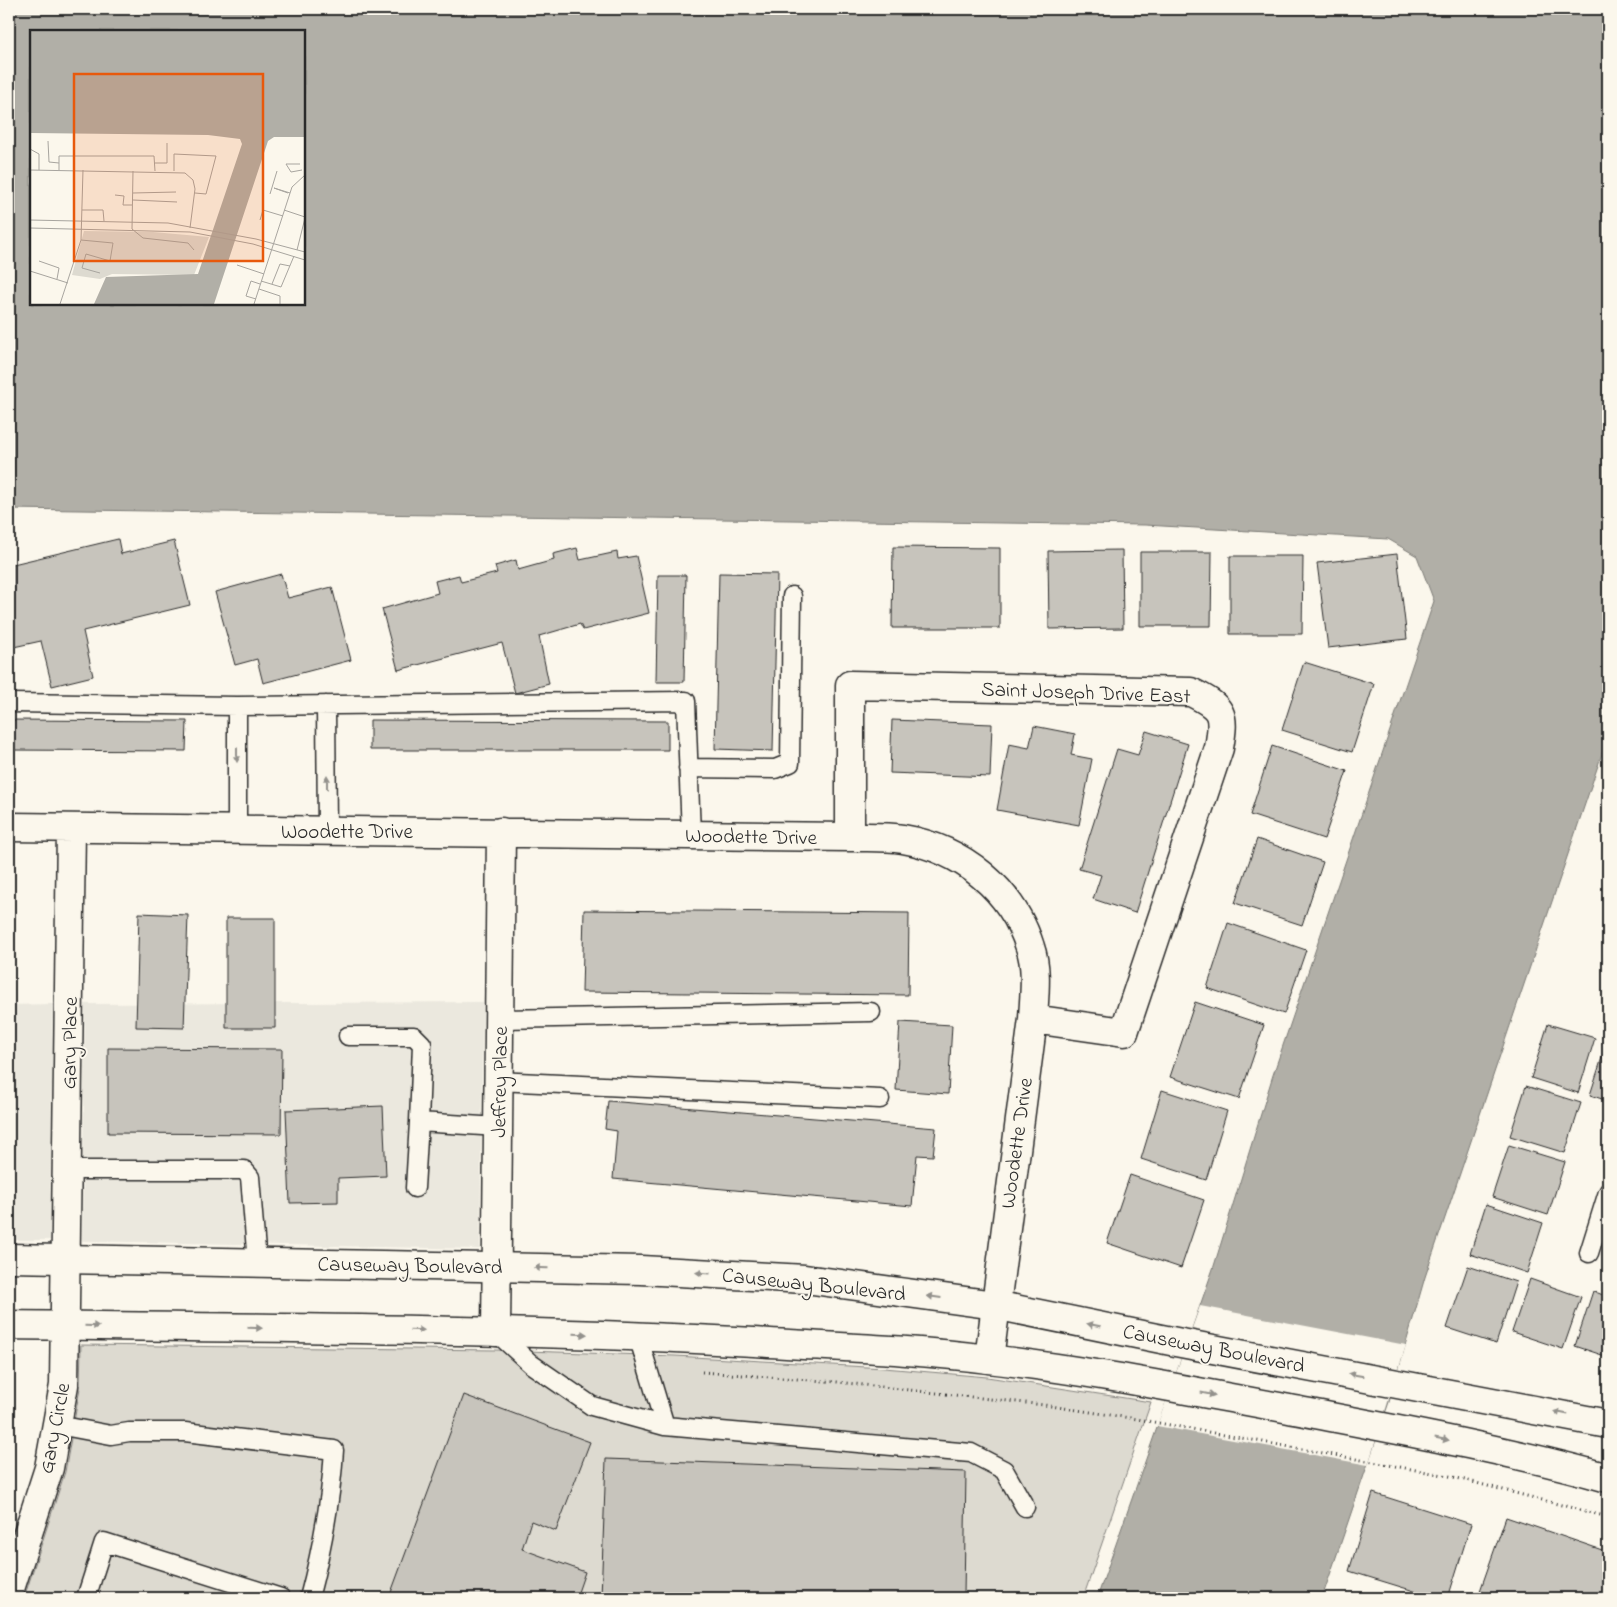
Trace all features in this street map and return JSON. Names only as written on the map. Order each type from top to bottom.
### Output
[{"type":"street","name":"Saint Joseph Drive East","points":[[850,837],[850,685],[1192,692],[1214,703],[1223,722],[1219,748],[1124,1032],[1033,1020]]},
{"type":"street","name":"Woodette Drive","points":[[9,827],[903,838],[948,852],[984,874],[1013,910],[1031,948],[1035,984],[1033,1020],[989,1359]]},
{"type":"street","name":"Gary Place","points":[[66,1259],[71,828]]},
{"type":"street","name":"Jeffrey Place","points":[[496,1332],[501,832]]},
{"type":"street","name":"Causeway Boulevard","points":[[9,1258],[642,1270],[805,1279],[995,1305],[1176,1342],[1608,1424]]},
{"type":"street","name":"Gary Circle","points":[[9,1592],[49,1468],[58,1425],[64,1385],[66,1259]]},
{"type":"street","points":[[9,1325],[496,1332],[638,1336],[885,1350],[989,1359],[1160,1385],[1394,1429],[1526,1455],[1608,1478]]},
{"type":"lane","points":[[688,768],[775,769],[790,763],[792,596]]},
{"type":"lane","points":[[9,703],[237,706],[686,701],[691,835]]},
{"type":"lane","points":[[326,705],[327,831]]},
{"type":"lane","points":[[237,706],[237,830]]},
{"type":"lane","points":[[499,1020],[871,1012]]},
{"type":"lane","points":[[348,1036],[414,1036],[422,1044],[415,1188]]},
{"type":"lane","points":[[498,1081],[880,1099]]},
{"type":"lane","points":[[419,1122],[498,1127]]},
{"type":"lane","points":[[67,1170],[244,1170],[250,1177],[257,1263]]},
{"type":"lane","points":[[1589,1253],[1608,1192]]},
{"type":"lane","points":[[496,1332],[531,1364],[592,1406],[665,1426],[971,1453],[1004,1470],[1025,1507]]},
{"type":"lane","points":[[638,1336],[665,1426]]},
{"type":"lane","points":[[58,1425],[111,1435],[129,1432],[185,1432],[334,1450],[331,1490],[322,1548],[309,1598]]},
{"type":"lane","points":[[86,1598],[104,1542],[281,1598]]},
{"type":"path","points":[[698,1372],[837,1382],[1044,1405],[1109,1415],[1439,1474],[1608,1517]]},
{"type":"shaded area","points":[[9,9],[1608,9],[1608,736],[1425,1277],[1389,1402],[1322,1598],[1097,1598],[1214,1266],[1273,1075],[1434,601],[1417,556],[1388,539],[1145,525],[9,509]]},
{"type":"shaded area","points":[[483,1002],[480,1249],[82,1241],[85,1004]]},
{"type":"shaded area","points":[[53,1004],[50,1240],[9,1240],[9,1005]]},
{"type":"shaded area","points":[[81,1345],[496,1350],[675,1356],[884,1368],[987,1377],[1151,1402],[1083,1598],[24,1598],[65,1472],[80,1388]]},
{"type":"pier","points":[[1200,1306],[1406,1345],[1368,1465],[1157,1426]]},
{"type":"building","points":[[118,539],[121,554],[174,541],[190,605],[83,631],[93,676],[52,686],[41,641],[9,648],[9,565]]},
{"type":"building","points":[[893,547],[1000,548],[1000,628],[892,628]]},
{"type":"building","points":[[577,548],[580,560],[617,552],[618,559],[636,556],[649,613],[583,630],[580,624],[539,636],[549,684],[515,693],[502,643],[398,670],[382,609],[438,593],[435,581],[459,575],[461,582],[497,573],[495,566],[516,560],[518,570],[554,560],[553,554]]},
{"type":"building","points":[[1122,550],[1123,628],[1049,629],[1048,551]]},
{"type":"building","points":[[1140,552],[1212,552],[1211,626],[1140,626]]},
{"type":"building","points":[[1397,554],[1407,639],[1328,648],[1317,563]]},
{"type":"building","points":[[1230,556],[1303,556],[1302,634],[1230,634]]},
{"type":"building","points":[[719,573],[777,574],[773,751],[715,749]]},
{"type":"building","points":[[281,574],[288,598],[332,587],[351,660],[263,683],[257,659],[235,665],[215,592]]},
{"type":"building","points":[[658,575],[686,575],[684,682],[656,682]]},
{"type":"building","points":[[1304,662],[1374,684],[1352,752],[1282,730]]},
{"type":"building","points":[[9,720],[187,721],[186,751],[9,750]]},
{"type":"building","points":[[370,720],[668,721],[668,750],[370,750]]},
{"type":"building","points":[[892,720],[992,724],[990,777],[890,773]]},
{"type":"building","points":[[1034,726],[1075,734],[1071,755],[1092,759],[1079,825],[997,810],[1009,744],[1029,748]]},
{"type":"building","points":[[1146,731],[1188,744],[1135,913],[1093,899],[1101,875],[1079,869],[1117,749],[1138,755]]},
{"type":"building","points":[[1272,746],[1347,771],[1324,839],[1250,815]]},
{"type":"building","points":[[1257,839],[1323,862],[1302,925],[1235,903]]},
{"type":"building","points":[[584,910],[909,913],[908,995],[582,992]]},
{"type":"building","points":[[139,913],[188,915],[184,1028],[136,1027]]},
{"type":"building","points":[[226,918],[275,918],[275,1028],[226,1028]]},
{"type":"building","points":[[1228,923],[1306,950],[1284,1014],[1207,988]]},
{"type":"building","points":[[1195,1002],[1264,1025],[1239,1099],[1170,1077]]},
{"type":"building","points":[[900,1022],[952,1025],[948,1094],[896,1090]]},
{"type":"building","points":[[1548,1024],[1595,1038],[1578,1093],[1531,1078]]},
{"type":"building","points":[[1608,1042],[1608,1101],[1590,1095]]},
{"type":"building","points":[[108,1048],[282,1049],[281,1134],[108,1133]]},
{"type":"building","points":[[1526,1086],[1581,1103],[1565,1153],[1510,1136]]},
{"type":"building","points":[[1162,1090],[1227,1111],[1206,1180],[1141,1159]]},
{"type":"building","points":[[608,1101],[936,1128],[933,1156],[917,1155],[912,1206],[613,1179],[617,1131],[605,1129]]},
{"type":"building","points":[[383,1106],[386,1176],[338,1178],[338,1202],[290,1203],[286,1110]]},
{"type":"building","points":[[1509,1145],[1565,1162],[1548,1215],[1492,1197]]},
{"type":"building","points":[[1130,1175],[1204,1200],[1181,1268],[1107,1243]]},
{"type":"building","points":[[1486,1204],[1543,1223],[1527,1273],[1470,1254]]},
{"type":"building","points":[[1468,1266],[1516,1282],[1496,1344],[1447,1328]]},
{"type":"building","points":[[1530,1279],[1581,1297],[1563,1349],[1512,1332]]},
{"type":"building","points":[[1593,1291],[1608,1297],[1608,1357],[1575,1346]]},
{"type":"building","points":[[464,1395],[590,1442],[556,1531],[531,1521],[522,1549],[585,1572],[576,1598],[389,1598]]},
{"type":"building","points":[[606,1459],[966,1472],[964,1595],[1023,1598],[601,1598]]},
{"type":"building","points":[[1373,1493],[1471,1524],[1448,1598],[1437,1598],[1349,1571]]},
{"type":"building","points":[[1506,1517],[1608,1552],[1608,1598],[1500,1598],[1480,1591]]}]
